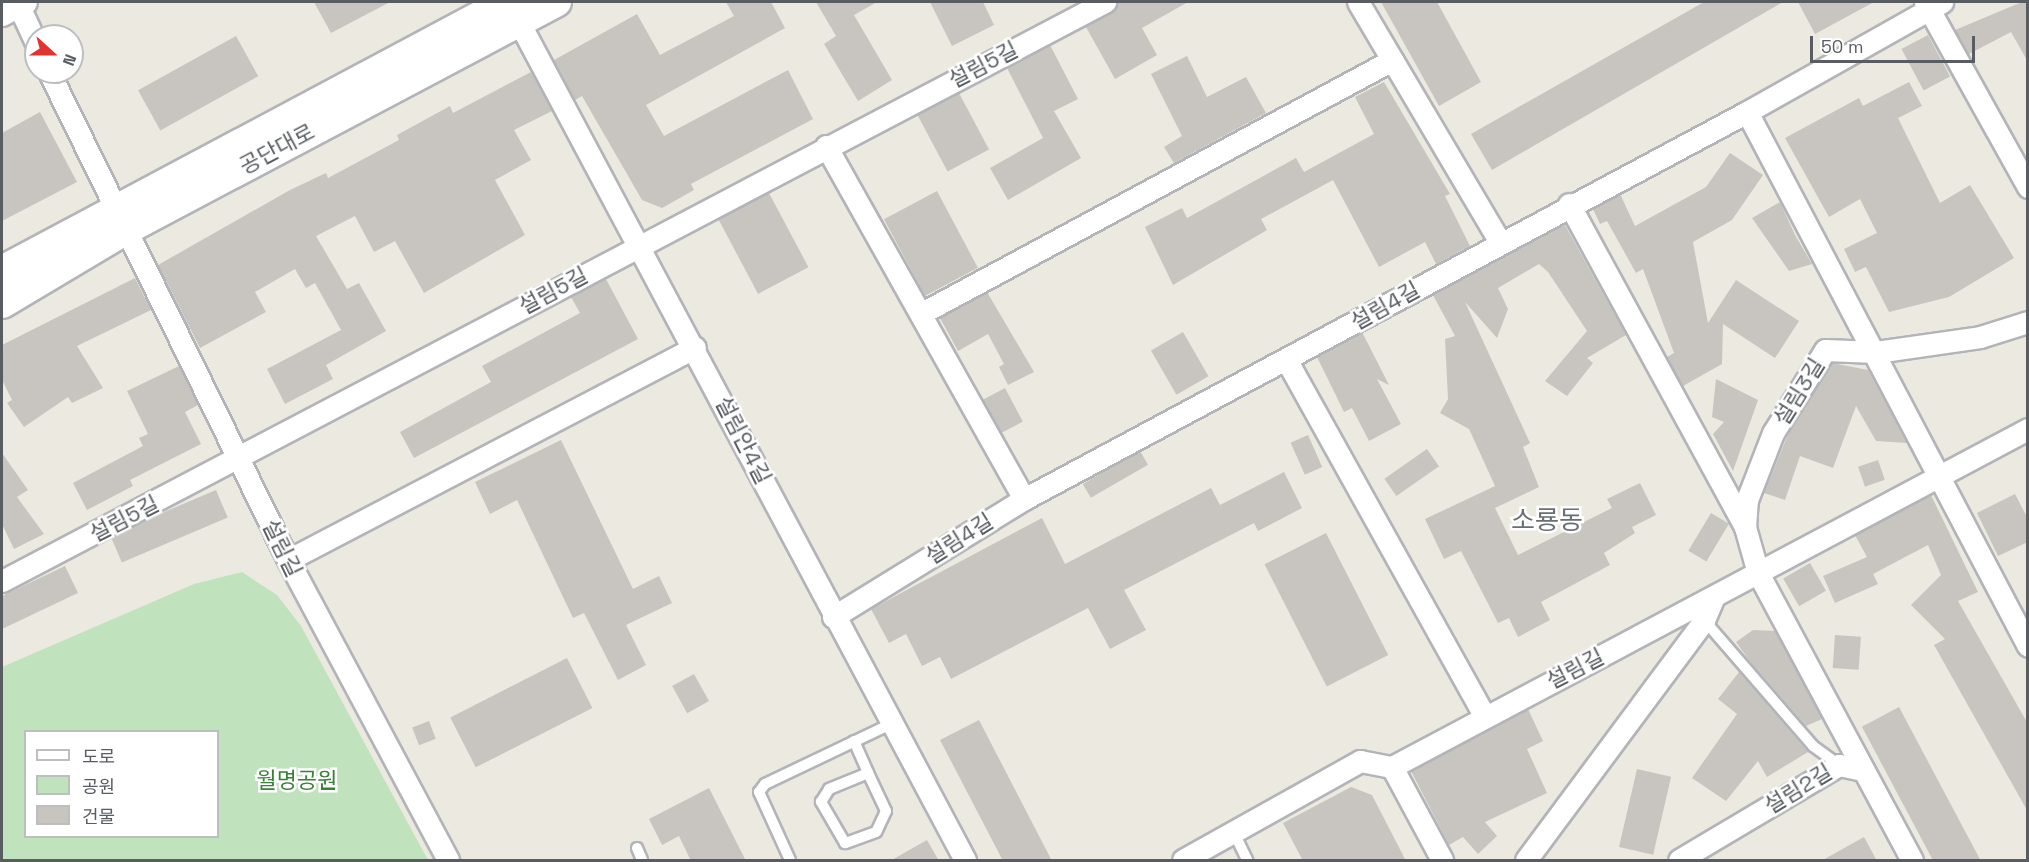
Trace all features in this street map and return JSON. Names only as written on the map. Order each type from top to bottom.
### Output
[{"type":"street","name":"공단대로","points":[[2,271],[118,221],[511,8],[556,2]]},
{"type":"street","name":"설림5길","points":[[2,581],[240,460],[640,244],[1105,2]]},
{"type":"street","points":[[1358,2],[1500,242]]},
{"type":"street","points":[[1932,4],[2028,187]]},
{"type":"street","name":"설림4길","points":[[833,617],[1024,499],[1287,361],[1569,204],[1747,112],[1932,4]]},
{"type":"street","points":[[16,6],[26,24]]},
{"type":"street","name":"설림안4길","points":[[511,8],[695,346],[833,617],[965,861]]},
{"type":"street","points":[[922,313],[1392,60]]},
{"type":"street","name":"설림길","points":[[55,84],[118,221],[240,460],[288,560],[448,861]]},
{"type":"street","points":[[1747,112],[1942,477],[2028,646]]},
{"type":"street","points":[[826,146],[922,313],[1024,499]]},
{"type":"street","points":[[1569,204],[1745,527],[1758,573],[1862,770]]},
{"type":"street","name":"공단대로","points":[[2,303],[118,221]]},
{"type":"street","name":"설림3길","points":[[1745,527],[1747,501],[1773,433],[1825,350],[1876,352],[1980,337],[2028,322]]},
{"type":"street","points":[[288,560],[695,346]]},
{"type":"street","points":[[1287,361],[1484,715]]},
{"type":"street","name":"설림길","points":[[1392,766],[1484,715],[1713,599],[2028,429]]},
{"type":"street","points":[[1526,861],[1704,620],[1713,599]]},
{"type":"street","points":[[1183,861],[1235,836],[1360,761],[1392,766],[1442,861]]},
{"type":"street","name":"설림2길","points":[[1679,861],[1839,765],[1862,770],[1912,861]]},
{"type":"lane","points":[[1704,620],[1813,746],[1839,765]]},
{"type":"lane","points":[[790,861],[759,792],[765,784],[891,724]]},
{"type":"lane","points":[[854,741],[868,772],[886,812],[884,821],[876,832],[844,843],[821,802],[829,789],[868,772]]},
{"type":"lane","points":[[1235,836],[1247,861]]},
{"type":"lane","points":[[637,848],[642,861]]},
{"type":"green space","name":"월명공원","points":[[242,572],[277,595],[301,626],[428,860],[2,860],[2,667],[194,584]]},
{"type":"building","points":[[314,2],[390,2],[331,33]]},
{"type":"building","points":[[726,2],[771,2],[785,28],[646,105],[664,136],[788,70],[813,119],[691,184],[694,190],[662,208],[642,200],[582,96],[575,100],[554,60],[637,14],[660,55],[734,16]]},
{"type":"building","points":[[816,2],[877,2],[854,15],[892,80],[858,101],[824,44],[836,36]]},
{"type":"building","points":[[930,2],[983,2],[994,25],[952,46]]},
{"type":"building","points":[[1118,2],[1188,2],[1142,28],[1157,55],[1115,79],[1086,27],[1111,13]]},
{"type":"building","points":[[1381,2],[1437,2],[1481,82],[1439,106]]},
{"type":"building","points":[[1704,2],[1783,2],[1492,170],[1471,134]]},
{"type":"building","points":[[1798,2],[1874,2],[1815,34]]},
{"type":"building","points":[[2022,2],[2028,2],[2028,62],[2011,32],[1969,54],[1955,30]]},
{"type":"building","points":[[1928,35],[1950,76],[1924,91],[1902,49]]},
{"type":"building","points":[[236,36],[258,76],[160,131],[138,90]]},
{"type":"building","points":[[1050,45],[1078,99],[1054,111],[1081,158],[1008,200],[990,168],[1043,138],[1007,68]]},
{"type":"building","points":[[1187,56],[1207,97],[1246,77],[1266,113],[1174,163],[1164,147],[1182,136],[1151,74]]},
{"type":"building","points":[[531,72],[552,111],[514,130],[531,160],[495,180],[525,235],[424,293],[395,241],[374,252],[355,216],[316,236],[347,289],[359,283],[386,331],[326,365],[333,379],[285,404],[267,369],[341,330],[315,283],[306,288],[295,269],[255,292],[266,312],[200,348],[158,265],[290,190],[326,173],[328,178],[399,140],[397,135],[450,106],[453,113]]},
{"type":"building","points":[[1384,82],[1450,194],[1445,196],[1470,246],[1436,264],[1425,242],[1379,267],[1333,180],[1261,219],[1267,230],[1173,285],[1145,227],[1182,208],[1187,218],[1296,158],[1304,172],[1374,134],[1355,97]]},
{"type":"building","points":[[1909,82],[1922,106],[1898,118],[1940,203],[1970,185],[2014,258],[1949,297],[1889,312],[1866,267],[1855,272],[1844,249],[1877,233],[1860,199],[1829,217],[1785,138],[1859,98],[1863,106]]},
{"type":"building","points":[[959,93],[989,150],[948,172],[918,115]]},
{"type":"building","points":[[40,112],[77,182],[2,221],[2,133]]},
{"type":"building","points":[[1730,153],[1763,175],[1732,220],[1693,242],[1708,323],[1736,280],[1799,321],[1775,358],[1723,324],[1722,364],[1683,386],[1667,357],[1674,353],[1643,269],[1636,273],[1607,221],[1600,224],[1593,209],[1620,194],[1635,226],[1706,187]]},
{"type":"building","points":[[937,191],[978,268],[925,296],[884,219]]},
{"type":"building","points":[[769,193],[808,267],[758,294],[719,220]]},
{"type":"building","points":[[1780,202],[1795,235],[1812,264],[1789,271],[1752,218]]},
{"type":"building","points":[[1565,225],[1626,335],[1587,358],[1593,363],[1567,396],[1545,381],[1587,331],[1548,272],[1539,264],[1498,288],[1508,309],[1497,338],[1465,302],[1530,443],[1523,447],[1539,487],[1495,508],[1518,555],[1612,508],[1607,499],[1640,483],[1656,515],[1632,527],[1635,533],[1604,553],[1610,565],[1541,602],[1550,620],[1518,637],[1509,618],[1498,623],[1461,551],[1444,559],[1425,519],[1495,486],[1469,429],[1440,413],[1448,399],[1445,339],[1455,336],[1433,295]]},
{"type":"building","points":[[135,278],[151,310],[77,346],[103,388],[72,403],[68,397],[24,427],[7,403],[12,400],[2,380],[2,345]]},
{"type":"building","points":[[606,279],[638,339],[414,458],[400,432],[491,382],[482,366],[580,313],[571,297]]},
{"type":"building","points":[[987,292],[1034,372],[1008,385],[999,367],[1004,364],[988,334],[958,351],[940,318]]},
{"type":"building","points":[[1183,332],[1208,376],[1176,395],[1151,350]]},
{"type":"building","points":[[1362,332],[1389,385],[1377,379],[1401,424],[1369,441],[1352,408],[1344,412],[1317,357]]},
{"type":"building","points":[[1832,363],[1868,370],[1907,443],[1876,441],[1856,406],[1833,468],[1800,456],[1785,500],[1764,493],[1789,432]]},
{"type":"building","points":[[179,366],[198,405],[185,412],[201,444],[130,480],[133,486],[87,510],[73,483],[143,446],[139,438],[148,434],[127,391]]},
{"type":"building","points":[[1716,379],[1758,400],[1733,471],[1713,434],[1724,422],[1712,417]]},
{"type":"building","points":[[1005,388],[1023,422],[1001,433],[983,400]]},
{"type":"building","points":[[1308,435],[1322,467],[1305,475],[1291,443]]},
{"type":"building","points":[[561,440],[633,589],[659,576],[672,603],[626,625],[646,665],[618,680],[584,613],[573,618],[517,500],[490,514],[475,482]]},
{"type":"building","points":[[1427,449],[1439,466],[1396,496],[1384,479]]},
{"type":"building","points":[[1140,451],[1148,465],[1091,498],[1083,484]]},
{"type":"building","points":[[2,453],[28,490],[17,497],[44,534],[14,549],[2,524]]},
{"type":"building","points":[[1878,460],[1885,480],[1865,487],[1858,467]]},
{"type":"building","points":[[1284,472],[1302,508],[1258,531],[1254,523],[1124,590],[1146,630],[1110,649],[1088,608],[951,679],[940,657],[922,666],[906,634],[889,643],[871,609],[1042,518],[1065,564],[1211,488],[1220,505]]},
{"type":"building","points":[[216,490],[228,518],[122,563],[110,535]]},
{"type":"building","points":[[2015,494],[2028,519],[2028,542],[1998,556],[1977,513]]},
{"type":"building","points":[[1931,495],[1978,592],[1958,601],[2028,724],[2028,812],[1934,645],[1945,639],[1911,605],[1941,575],[1928,545],[1873,574],[1878,584],[1835,603],[1823,576],[1867,557],[1855,535]]},
{"type":"building","points":[[1711,513],[1729,524],[1706,562],[1688,551]]},
{"type":"building","points":[[1326,533],[1388,655],[1327,686],[1265,564]]},
{"type":"building","points":[[1810,563],[1826,591],[1799,606],[1783,578]]},
{"type":"building","points":[[65,566],[78,593],[2,629],[2,596]]},
{"type":"building","points":[[1753,630],[1775,631],[1822,719],[1806,726],[1749,660],[1736,642]]},
{"type":"building","points":[[1835,635],[1861,637],[1859,670],[1833,668]]},
{"type":"building","points":[[567,658],[592,708],[476,767],[450,717]]},
{"type":"building","points":[[1739,672],[1808,752],[1767,777],[1758,761],[1726,801],[1692,778],[1737,714],[1718,699]]},
{"type":"building","points":[[694,674],[709,701],[687,713],[672,686]]},
{"type":"building","points":[[1899,707],[1980,860],[1933,860],[1862,727]]},
{"type":"building","points":[[1528,709],[1543,741],[1527,749],[1547,793],[1485,822],[1497,836],[1478,854],[1463,837],[1449,845],[1411,771]]},
{"type":"building","points":[[979,720],[1052,861],[1003,861],[940,740]]},
{"type":"building","points":[[429,721],[436,739],[419,745],[412,727]]},
{"type":"building","points":[[1637,769],[1671,777],[1653,855],[1619,847]]},
{"type":"building","points":[[1351,787],[1372,795],[1406,861],[1303,861],[1283,823]]},
{"type":"building","points":[[709,788],[746,861],[691,861],[679,836],[662,845],[649,819]]},
{"type":"building","points":[[1864,837],[1877,861],[1821,861]]},
{"type":"building","points":[[927,840],[939,861],[890,861]]},
{"type":"district","name":"소룡동","points":[[1547,521]]}]
